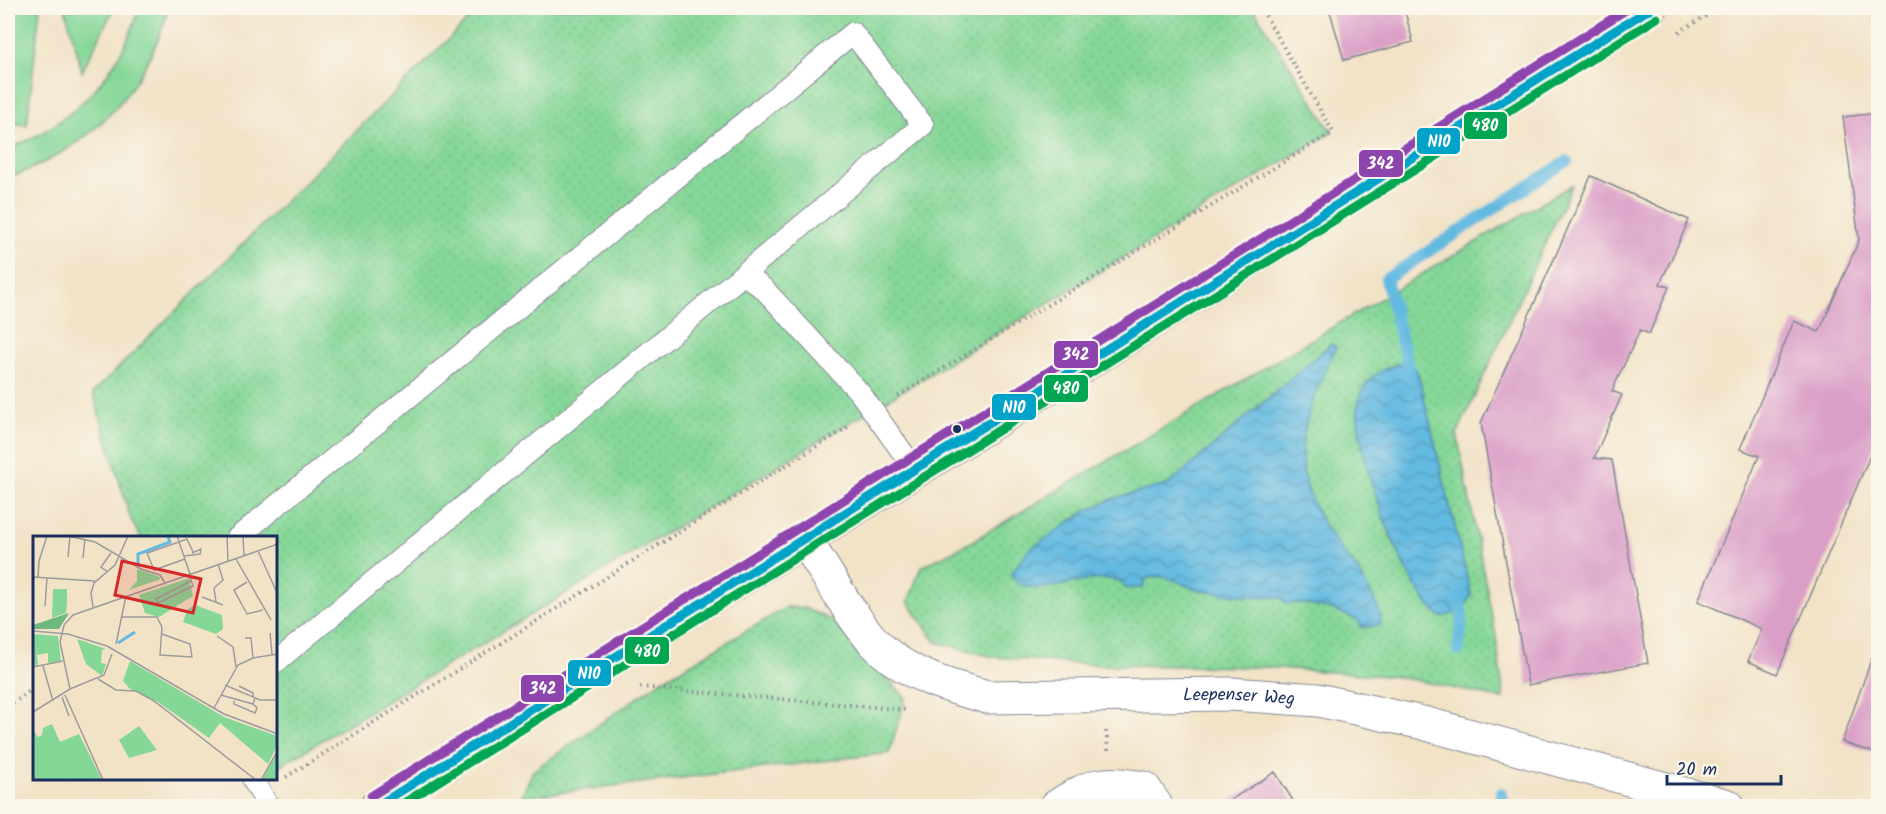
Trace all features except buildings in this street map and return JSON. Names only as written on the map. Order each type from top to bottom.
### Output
[{"type":"street","points":[[377,807],[916,471],[1621,16],[1651,8]]},
{"type":"street","name":"Leepenser Weg","points":[[804,539],[880,648],[915,672],[952,688],[988,697],[1231,694],[1318,700],[1423,723],[1728,807]]},
{"type":"street","points":[[1057,807],[1088,787],[1111,782],[1144,788],[1156,807]]},
{"type":"lane","points":[[239,536],[853,33],[923,125],[278,660]]},
{"type":"lane","points":[[744,274],[764,289],[836,366],[873,411],[916,471]]},
{"type":"path","points":[[261,793],[873,411],[1333,132],[1261,8]]},
{"type":"path","points":[[633,687],[912,711]]},
{"type":"path","points":[[8,707],[33,689]]},
{"type":"path","points":[[1103,697],[1111,782]]},
{"type":"green space","points":[[9,8],[40,8],[27,125],[8,123]]},
{"type":"green space","points":[[65,8],[114,8],[82,72]]},
{"type":"green space","points":[[139,8],[169,8],[145,66],[129,91],[110,114],[65,151],[38,166],[8,178],[8,149],[53,126],[90,94],[120,55]]},
{"type":"green space","points":[[480,8],[1253,8],[1332,132],[278,767],[278,536],[140,536],[131,520],[93,393]]},
{"type":"green space","points":[[1572,185],[1457,434],[1496,637],[1504,699],[1400,677],[1264,667],[1100,665],[993,657],[936,642],[908,602],[921,567],[964,546]]},
{"type":"green space","points":[[787,607],[804,608],[831,620],[906,698],[889,753],[521,797],[533,771],[658,683]]},
{"type":"water","points":[[1331,344],[1336,347],[1315,395],[1303,439],[1302,460],[1305,482],[1314,506],[1328,531],[1363,579],[1379,609],[1381,624],[1362,628],[1358,620],[1333,610],[1306,604],[1285,603],[1283,598],[1203,591],[1161,577],[1145,579],[1143,588],[1125,588],[1123,583],[1111,579],[1031,587],[1019,583],[1011,574],[1029,550],[1086,511],[1115,498],[1168,485]]},
{"type":"water","points":[[1402,363],[1416,369],[1420,381],[1471,594],[1466,604],[1459,610],[1441,617],[1427,602],[1412,579],[1397,549],[1371,481],[1358,420],[1359,399],[1365,386],[1381,371]]},
{"type":"waterway","points":[[1411,379],[1386,279],[1567,161]]},
{"type":"waterway","points":[[1458,650],[1462,618],[1459,595]]},
{"type":"waterway","points":[[1501,793],[1505,806]]},
{"type":"transit line","name":"342","points":[[371,796],[1629,8]]},
{"type":"transit line","name":"N10","points":[[377,806],[1651,8]]},
{"type":"transit line","name":"480","points":[[399,806],[1657,18]]}]
